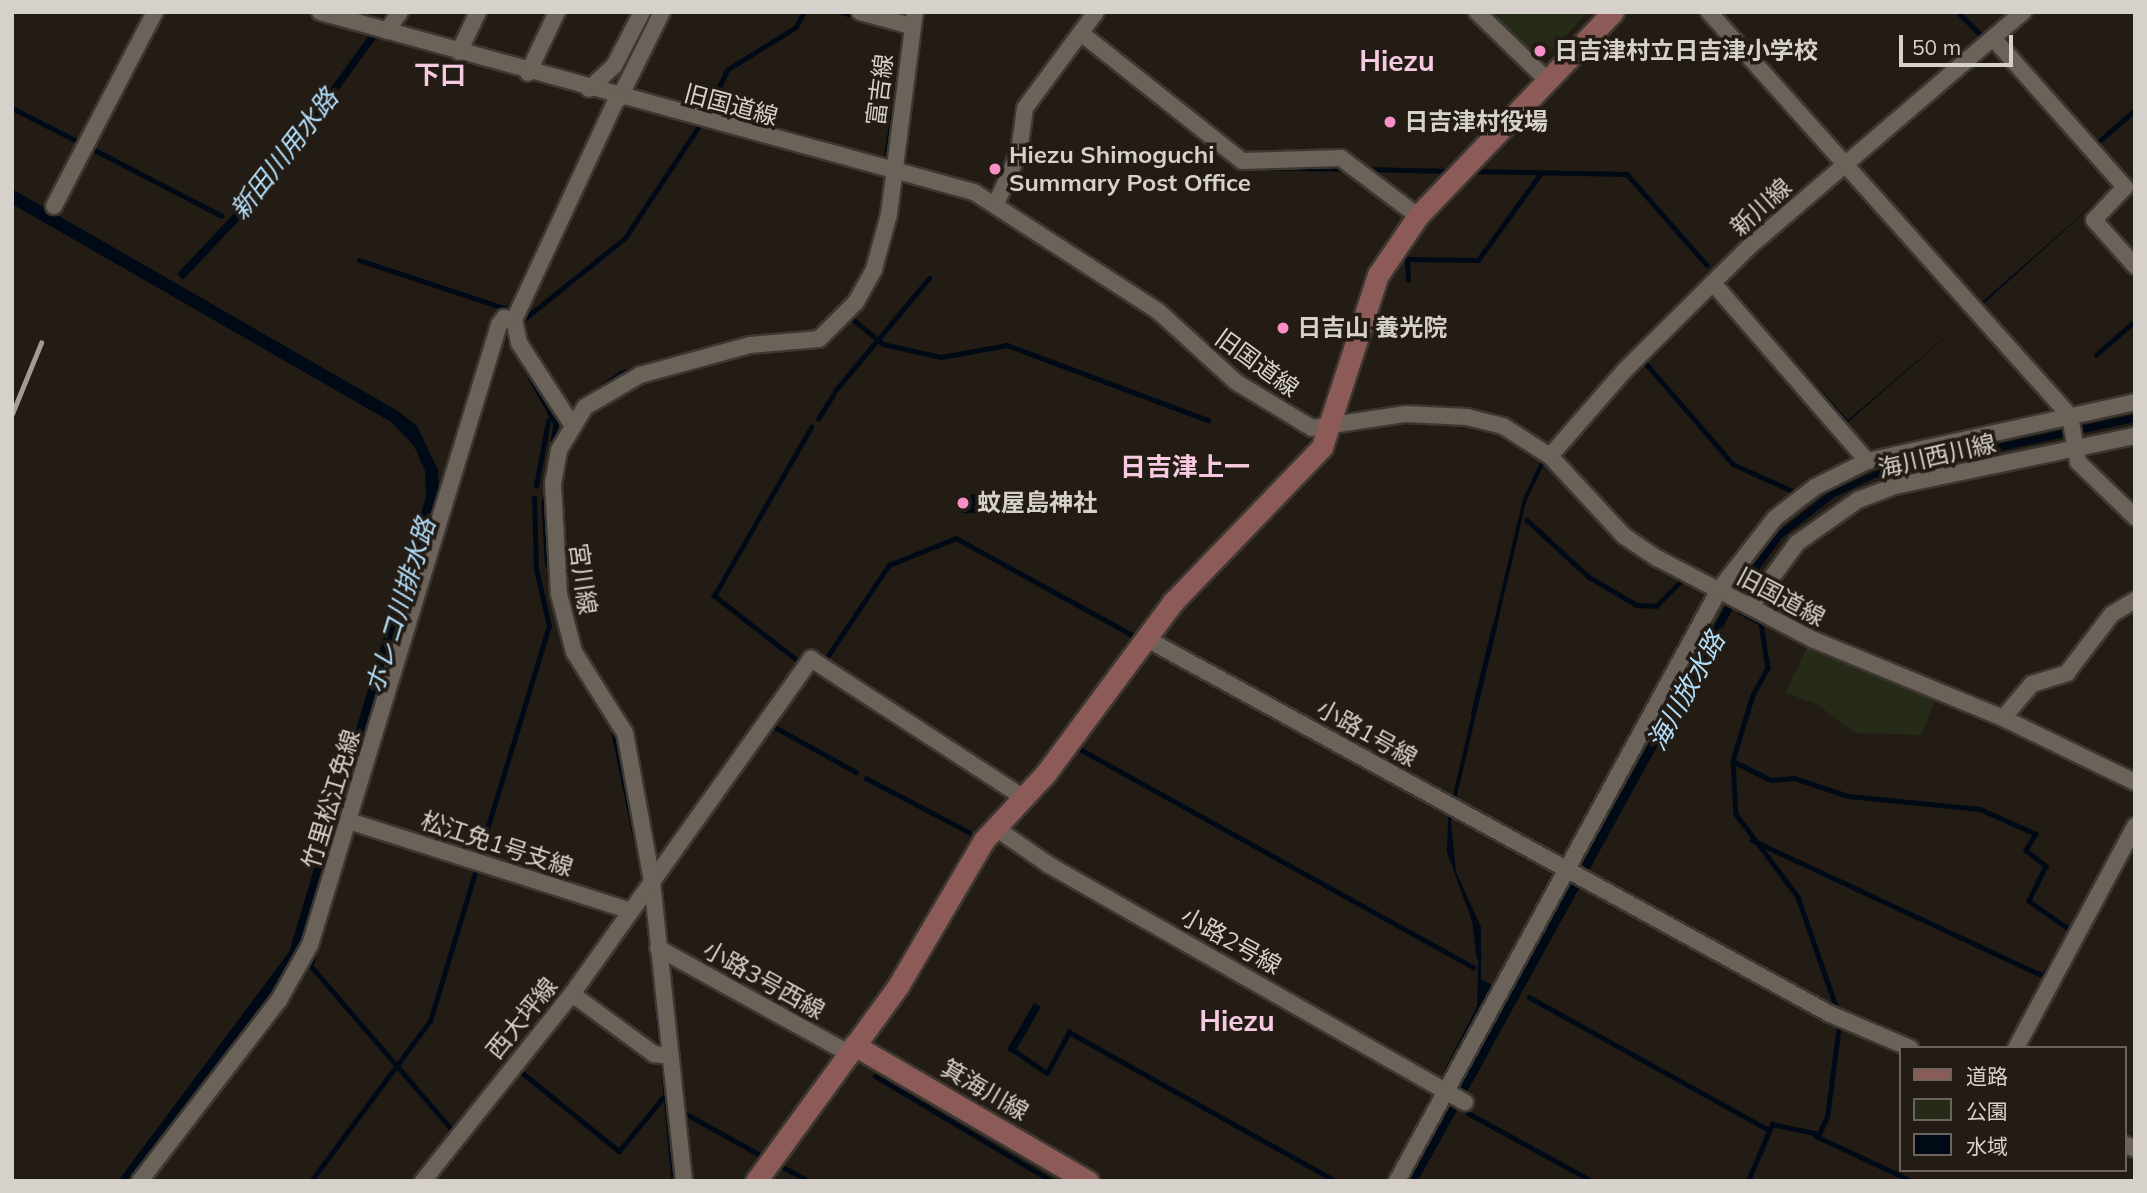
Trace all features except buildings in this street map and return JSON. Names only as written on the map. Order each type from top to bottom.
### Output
[{"type":"main road","points":[[756,1181],[898,986],[984,840],[1024,798],[1173,602],[1322,447],[1332,428],[1378,275],[1418,216],[1613,12]]},
{"type":"main road","name":"箕海川線","points":[[851,1049],[1088,1181]]},
{"type":"street","points":[[54,206],[155,12]]},
{"type":"street","name":"旧国道線","points":[[320,12],[528,73],[893,174],[974,192],[1158,310],[1236,382],[1312,428],[1332,428],[1406,414],[1467,416],[1503,426],[1550,456],[1624,536],[1735,598],[1912,685],[2003,718],[2135,782]]},
{"type":"street","points":[[387,31],[400,12]]},
{"type":"street","points":[[459,52],[478,12]]},
{"type":"street","points":[[528,73],[557,12]]},
{"type":"street","points":[[589,89],[614,66],[642,12]]},
{"type":"street","points":[[662,12],[618,98],[514,320],[519,343],[571,423],[584,407],[639,375],[751,345],[819,339],[856,302],[874,270],[893,174]]},
{"type":"street","points":[[860,12],[913,19]]},
{"type":"street","points":[[996,204],[1019,152],[1025,108],[1096,12]]},
{"type":"street","points":[[1477,12],[1548,80]]},
{"type":"street","points":[[1709,12],[1846,162],[2070,418],[2078,462],[2135,517]]},
{"type":"street","name":"新川線","points":[[1550,456],[1713,283],[1846,162],[2023,12]]},
{"type":"street","name":"富吉線","points":[[893,174],[913,19]]},
{"type":"street","points":[[1082,34],[1242,161],[1341,158],[1418,216]]},
{"type":"street","points":[[1993,38],[2125,187],[2094,220],[2135,266]]},
{"type":"street","points":[[1713,283],[1867,461]]},
{"type":"street","name":"竹里松江免線","points":[[140,1181],[300,967],[349,821],[499,325],[504,318],[514,320]]},
{"type":"street","points":[[1396,1181],[1449,1090],[1568,868],[1735,598],[1775,517],[1815,487],[1867,461],[2135,402]]},
{"type":"street","name":"宮川線","points":[[571,423],[553,484],[559,594],[574,652],[625,733],[652,881],[684,1181]]},
{"type":"street","name":"海川西川線","points":[[1735,598],[1797,543],[1858,500],[1895,486],[2075,446],[2135,436]]},
{"type":"street","points":[[2003,718],[2032,684],[2067,673],[2112,614],[2135,600]]},
{"type":"street","name":"小路1号線","points":[[1147,639],[1830,1014],[1905,1046]]},
{"type":"street","name":"西大坪線","points":[[423,1181],[572,994],[811,659],[1024,798]]},
{"type":"street","name":"松江免1号支線","points":[[349,821],[631,911]]},
{"type":"street","points":[[2016,1046],[2135,827]]},
{"type":"street","name":"小路2号線","points":[[997,829],[1049,865],[1465,1101]]},
{"type":"street","name":"小路3号西線","points":[[658,948],[851,1049]]},
{"type":"street","points":[[572,994],[654,1054],[671,1056]]},
{"type":"green space","name":"日吉津村立日吉津小学校","points":[[1490,12],[1588,12],[1541,62]]},
{"type":"green space","points":[[1721,598],[1727,601],[1579,868],[1573,864]]},
{"type":"green space","points":[[1807,648],[1935,700],[1922,735],[1855,733],[1815,703],[1785,693]]},
{"type":"green space","points":[[1570,873],[1575,876],[1459,1081]]},
{"type":"water","name":"新田川用水路","points":[[386,12],[395,12],[261,197],[183,280],[177,274],[258,188]]},
{"type":"water","points":[[2008,12],[2014,12],[1591,398],[1555,441],[1526,502],[1451,821],[1456,872],[1481,927],[1481,979],[1492,985],[1449,1078],[1387,1181],[1477,1007],[1479,941],[1447,852],[1448,816],[1523,499],[1550,441],[1747,234]]},
{"type":"water","points":[[2116,184],[1981,306],[1980,304]]},
{"type":"water","name":"ホレコ川排水路","points":[[12,189],[398,411],[417,426],[438,470],[439,501],[307,937],[282,987],[132,1181],[118,1181],[289,952],[426,497],[425,471],[414,446],[391,422],[12,204]]},
{"type":"water","points":[[1725,285],[1848,420],[1972,314],[1848,422],[1842,422]]},
{"type":"water","points":[[503,329],[553,415],[550,418],[503,333]]},
{"type":"water","name":"海川放水路","points":[[2135,414],[2135,422],[1875,478],[1835,497],[1782,538],[1740,596],[1418,1181],[1405,1181],[1734,590],[1779,531],[1829,492],[1878,470]]},
{"type":"water","points":[[972,494],[1002,503],[1000,514],[962,513]]},
{"type":"water","points":[[1034,1003],[1041,1007],[1014,1054],[1007,1050]]},
{"type":"waterway","points":[[706,115],[727,70],[796,27],[804,12]]},
{"type":"waterway","points":[[842,12],[858,17]]},
{"type":"waterway","points":[[1958,12],[1983,37]]},
{"type":"waterway","points":[[885,163],[905,33]]},
{"type":"waterway","points":[[12,108],[79,142]]},
{"type":"waterway","points":[[2096,144],[2135,110]]},
{"type":"waterway","points":[[523,320],[625,238],[699,126]]},
{"type":"waterway","name":"新田川用水路","points":[[93,149],[222,216]]},
{"type":"waterway","points":[[1260,167],[1346,169]]},
{"type":"waterway","points":[[1365,169],[1451,171]]},
{"type":"waterway","points":[[1470,171],[1627,174],[1707,265]]},
{"type":"waterway","points":[[1408,280],[1407,259],[1478,260],[1541,173]]},
{"type":"waterway","points":[[359,260],[507,309]]},
{"type":"waterway","points":[[835,391],[929,278]]},
{"type":"waterway","points":[[849,316],[883,344],[941,357],[1007,345],[1208,420]]},
{"type":"waterway","points":[[2096,355],[2135,321]]},
{"type":"waterway","points":[[1643,360],[1733,464],[1797,493]]},
{"type":"waterway","points":[[569,410],[621,373],[655,364]]},
{"type":"waterway","points":[[818,419],[833,395]]},
{"type":"waterway","points":[[549,412],[556,423],[544,504],[547,560],[568,655]]},
{"type":"waterway","points":[[536,486],[548,421]]},
{"type":"waterway","points":[[799,662],[714,596],[811,427]]},
{"type":"waterway","points":[[479,856],[549,626],[536,569],[534,498]]},
{"type":"waterway","points":[[1527,520],[1589,577],[1637,605],[1656,606],[1683,579]]},
{"type":"waterway","points":[[825,660],[889,565],[956,538],[1136,637]]},
{"type":"waterway","points":[[1739,611],[1761,623],[1768,668],[1753,695],[1733,761],[1736,814],[1798,897],[1836,1006]]},
{"type":"waterway","points":[[1473,713],[1494,627]]},
{"type":"waterway","points":[[580,675],[601,709]]},
{"type":"waterway","points":[[773,726],[856,772]]},
{"type":"waterway","points":[[613,728],[636,840]]},
{"type":"waterway","points":[[1078,748],[1473,967]]},
{"type":"waterway","points":[[1733,761],[1771,780],[1794,778],[1848,796],[1980,809],[2036,834],[2026,850],[2046,866],[2029,901],[2072,931]]},
{"type":"waterway","points":[[866,778],[969,832]]},
{"type":"waterway","points":[[1752,840],[2043,976],[2061,948]]},
{"type":"waterway","points":[[311,1181],[430,1021],[476,870]]},
{"type":"waterway","points":[[1475,924],[1479,957]]},
{"type":"waterway","points":[[317,946],[311,966],[450,1127]]},
{"type":"waterway","points":[[1529,997],[1767,1129]]},
{"type":"waterway","points":[[658,1015],[662,1051]]},
{"type":"waterway","points":[[1748,1181],[1772,1124],[1819,1134],[1827,1117],[1839,1026]]},
{"type":"waterway","points":[[1012,1049],[1047,1073],[1069,1032],[1336,1181]]},
{"type":"waterway","points":[[663,1060],[674,1181]]},
{"type":"waterway","points":[[519,1070],[619,1151],[666,1094]]},
{"type":"waterway","points":[[875,1076],[1052,1181]]},
{"type":"waterway","points":[[683,1112],[762,1156]]},
{"type":"waterway","points":[[1468,1113],[1592,1181]]},
{"type":"waterway","points":[[1816,1136],[1912,1181]]},
{"type":"waterway","points":[[779,1165],[809,1181]]},
{"type":"railway","points":[[12,414],[41,343]]},
{"type":"place","name":"日吉津村立日吉津小学校","points":[[1540,51]]},
{"type":"place","name":"日吉津村役場","points":[[1390,122]]},
{"type":"place","name":"Hiezu Shimoguchi Summary Post Office","points":[[995,169]]},
{"type":"place","name":"日吉山 養光院","points":[[1283,328]]},
{"type":"place","name":"蚊屋島神社","points":[[963,503]]},
{"type":"district","name":"Hiezu","points":[[1397,61]]},
{"type":"district","name":"下口","points":[[440,75]]},
{"type":"district","name":"日吉津上一","points":[[1185,467]]},
{"type":"district","name":"Hiezu","points":[[1237,1021]]}]
